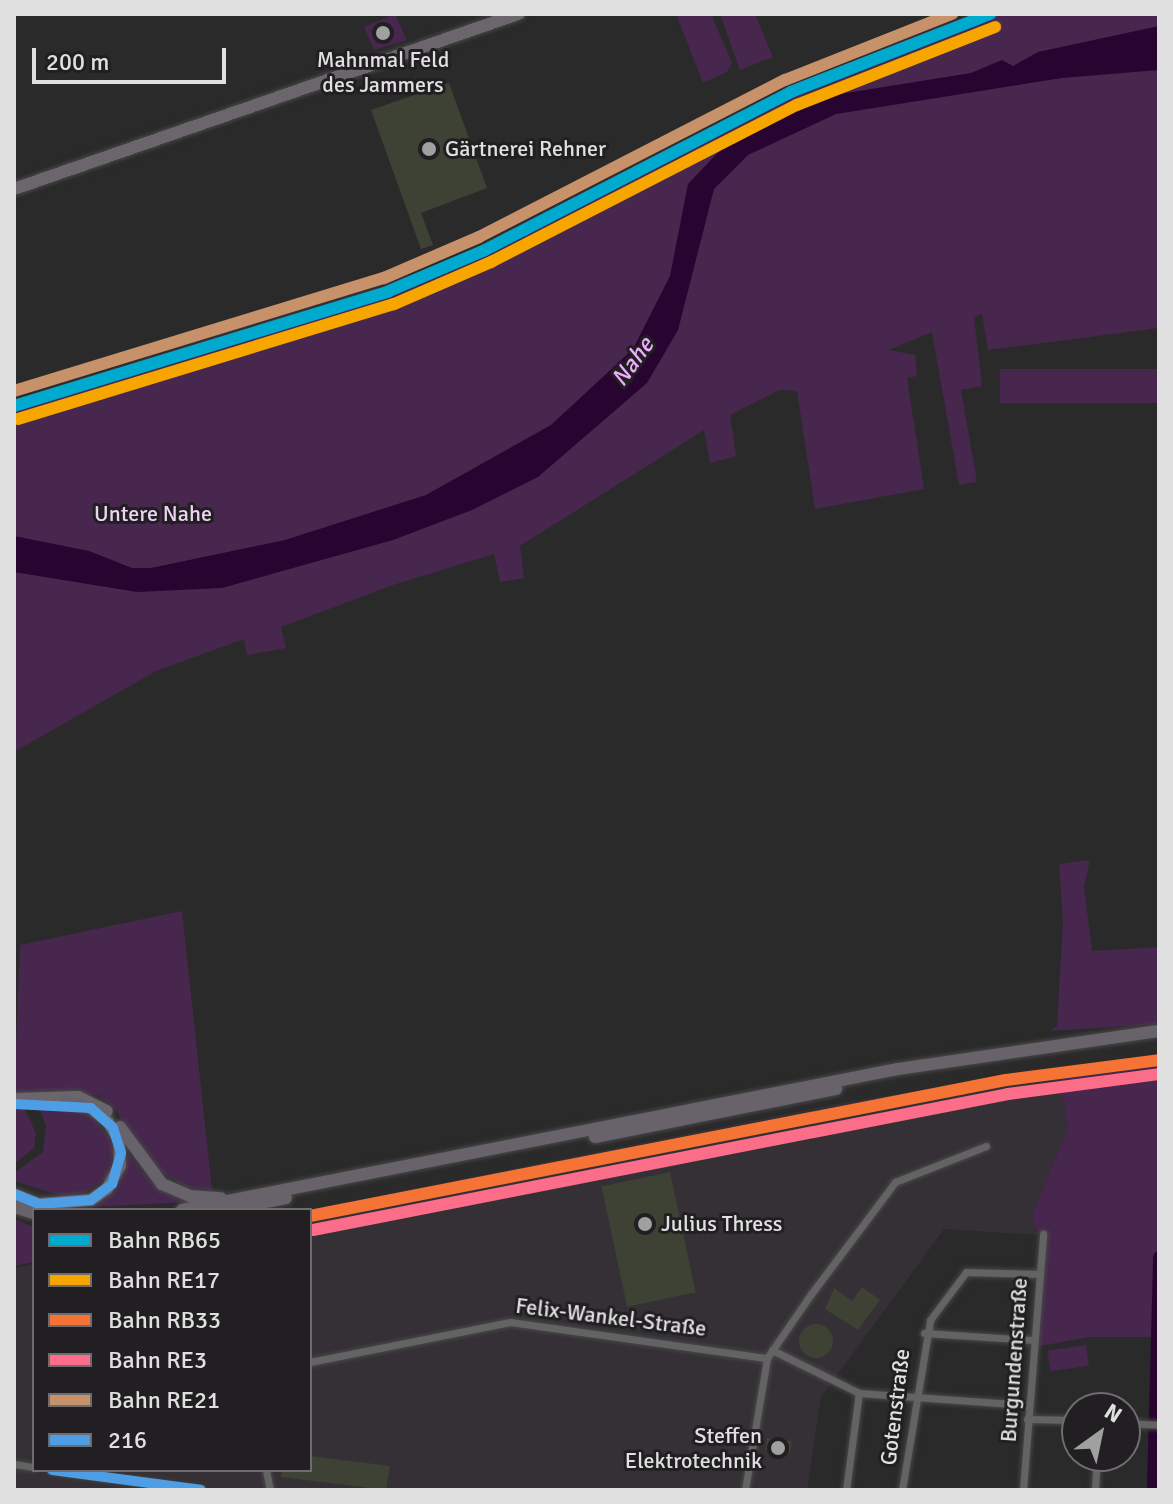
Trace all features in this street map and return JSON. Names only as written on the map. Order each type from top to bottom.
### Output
[{"type":"highway","points":[[192,1208],[898,1069],[1155,1036]]},
{"type":"highway","points":[[235,1208],[900,1076],[1155,1036]]},
{"type":"highway","points":[[40,1208],[91,1200],[112,1184],[120,1166],[119,1140],[108,1122],[91,1108],[65,1102]]},
{"type":"highway","points":[[107,1111],[162,1184],[190,1196],[236,1199]]},
{"type":"highway","points":[[14,1194],[33,1208]]},
{"type":"main road","points":[[14,189],[518,14]]},
{"type":"main road","points":[[14,1101],[78,1097],[107,1111]]},
{"type":"main road","points":[[14,1101],[65,1102]]},
{"type":"street","points":[[745,1490],[767,1358],[772,1350],[895,1182],[986,1146]]},
{"type":"street","name":"Burgundenstraße","points":[[1023,1490],[1031,1340],[1043,1234]]},
{"type":"street","name":"Gotenstraße","points":[[902,1490],[924,1333],[966,1272],[1038,1274]]},
{"type":"street","name":"Felix-Wankel-Straße","points":[[312,1362],[510,1322],[767,1358]]},
{"type":"street","points":[[924,1333],[1031,1340]]},
{"type":"street","points":[[772,1350],[859,1393],[1027,1405]]},
{"type":"street","points":[[846,1490],[859,1393]]},
{"type":"street","points":[[1027,1419],[1061,1420]]},
{"type":"street","points":[[67,1472],[201,1490]]},
{"type":"shaded area","points":[[968,14],[998,14],[793,94],[488,252],[391,294],[14,409],[14,399],[438,266],[788,86]]},
{"type":"shaded area","points":[[1159,1054],[1159,1063],[1059,1077],[1068,1128],[1032,1215],[1038,1235],[944,1229],[821,1397],[807,1490],[14,1490],[14,1268],[32,1264],[32,1472],[312,1472],[312,1209],[847,1102]]},
{"type":"green space","points":[[395,14],[407,40],[374,50],[364,27]]},
{"type":"green space","points":[[676,14],[711,14],[732,63],[727,72],[703,83]]},
{"type":"green space","points":[[720,14],[755,14],[773,57],[740,70]]},
{"type":"green space","name":"Untere Nahe","points":[[998,14],[1159,14],[1159,328],[988,350],[982,314],[974,317],[982,386],[961,390],[977,482],[959,485],[932,332],[889,350],[915,355],[917,376],[907,378],[924,489],[815,509],[797,391],[780,390],[730,415],[736,456],[710,463],[704,430],[520,546],[524,578],[500,582],[494,554],[393,585],[281,627],[286,648],[247,655],[244,639],[156,671],[14,752],[14,408],[391,294],[488,252],[793,94]]},
{"type":"green space","points":[[1000,369],[1159,369],[1159,403],[1000,403]]},
{"type":"green space","points":[[1090,860],[1084,886],[1092,951],[1159,947],[1159,1024],[1050,1031],[1057,1026],[1063,922],[1059,864]]},
{"type":"green space","points":[[182,911],[212,1190],[187,1187],[153,1168],[115,1109],[98,1095],[14,1093],[20,945]]},
{"type":"green space","points":[[1159,1063],[1159,1337],[1090,1337],[1035,1347],[1045,1235],[1038,1235],[1032,1215],[1068,1128],[1059,1077]]},
{"type":"green space","points":[[67,1107],[89,1114],[114,1143],[111,1175],[74,1200],[14,1181],[14,1173],[43,1152],[46,1126],[39,1108]]},
{"type":"green space","points":[[14,1108],[24,1108],[36,1133],[34,1148],[14,1164]]},
{"type":"green space","points":[[128,1153],[154,1185],[191,1202],[89,1207],[115,1190]]},
{"type":"green space","points":[[14,1219],[32,1226],[32,1262],[14,1266]]},
{"type":"green space","points":[[1086,1345],[1089,1366],[1050,1371],[1047,1350]]},
{"type":"water","name":"Nahe","points":[[1159,26],[1159,70],[1062,78],[836,114],[748,155],[714,189],[678,330],[647,383],[538,477],[472,510],[393,540],[222,588],[137,592],[14,572],[14,536],[89,551],[132,568],[151,568],[285,540],[426,495],[551,425],[633,349],[670,276],[688,184],[726,144],[772,118],[834,95],[971,73],[1002,60],[1013,66],[1038,52]]},
{"type":"building","name":"Gärtnerei Rehner","points":[[449,83],[487,188],[421,213],[433,245],[421,249],[371,110]]},
{"type":"building","name":"Julius Thress","points":[[670,1172],[696,1292],[627,1307],[602,1187]]},
{"type":"building","points":[[862,1287],[880,1300],[858,1330],[825,1309],[834,1288],[852,1301]]},
{"type":"building","points":[[816,1324],[828,1329],[833,1341],[828,1353],[816,1358],[804,1353],[799,1341],[804,1329]]},
{"type":"building","name":"Steffen Elektrotechnik","points":[[767,1438],[792,1441],[790,1453],[766,1450]]},
{"type":"building","points":[[312,1456],[390,1466],[386,1490],[281,1477],[282,1472],[312,1472]]},
{"type":"waterway","points":[[1153,1490],[1159,1257]]},
{"type":"rail line","name":"RE21","points":[[14,391],[384,278],[479,237],[785,80],[952,14]]},
{"type":"rail line","name":"RB65","points":[[14,406],[389,291],[485,250],[791,92],[990,14]]},
{"type":"rail line","name":"RE17","points":[[18,419],[394,304],[491,262],[797,105],[995,27]]},
{"type":"rail line","name":"RB33","points":[[312,1216],[1006,1080],[1159,1060]]},
{"type":"rail line","name":"RE3","points":[[313,1230],[1008,1094],[1159,1074]]},
{"type":"transit line","name":"216","points":[[14,1104],[91,1108],[113,1128],[121,1153],[112,1184],[91,1200],[39,1204],[14,1194]]},
{"type":"transit line","name":"216","points":[[67,1472],[201,1490]]},
{"type":"place","name":"Mahnmal Feld des Jammers","points":[[383,33]]},
{"type":"place","name":"Gärtnerei Rehner","points":[[429,149]]},
{"type":"place","name":"Julius Thress","points":[[645,1224]]},
{"type":"place","name":"Steffen Elektrotechnik","points":[[778,1448]]}]
